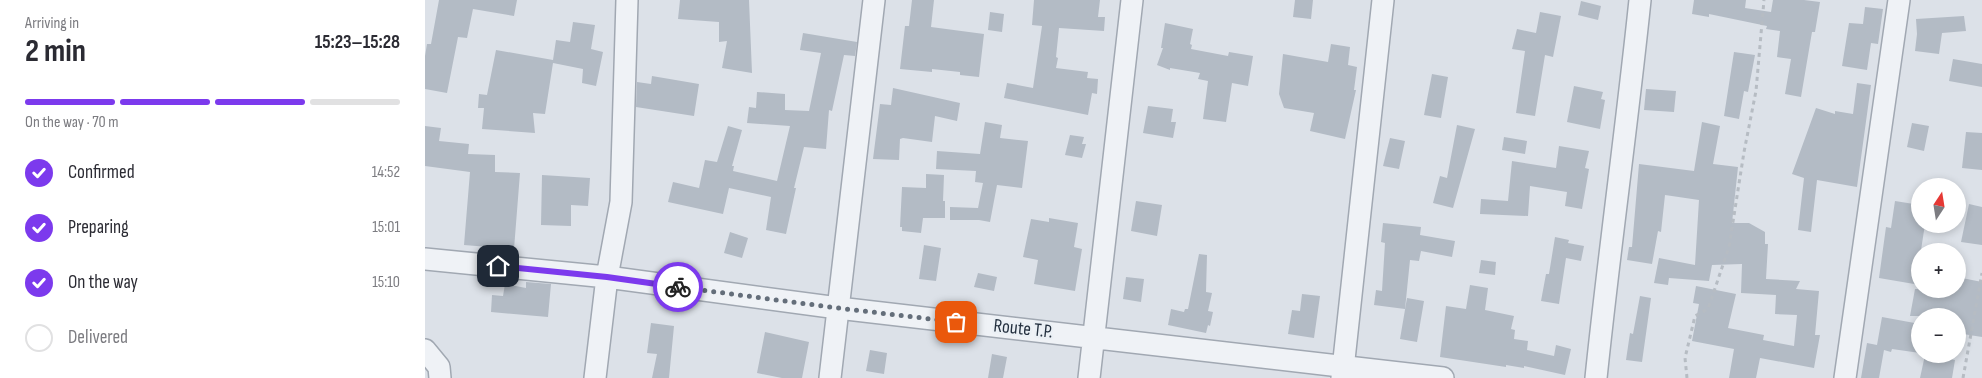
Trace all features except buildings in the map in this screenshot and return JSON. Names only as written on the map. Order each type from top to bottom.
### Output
[{"type":"street","points":[[595,378],[607,277],[621,202],[627,0]]},
{"type":"street","points":[[830,378],[874,0]]},
{"type":"street","points":[[1089,378],[1133,0]]},
{"type":"street","points":[[1343,372],[1383,0]]},
{"type":"street","points":[[1596,378],[1608,259],[1630,102],[1640,0]]},
{"type":"street","points":[[1845,378],[1899,0]]},
{"type":"street","name":"Route T.P.","points":[[425,258],[607,277],[838,308],[1093,337],[1343,372],[1443,378]]},
{"type":"street","points":[[425,350],[439,367],[440,378]]},
{"type":"path","points":[[1687,378],[1685,358],[1695,316],[1708,309],[1729,247],[1756,91],[1764,0]]},
{"type":"path","points":[[1963,378],[1982,273]]},
{"type":"way so far","points":[[678,287],[956,322]]},
{"type":"route","points":[[498,266],[607,277],[678,287]]}]
